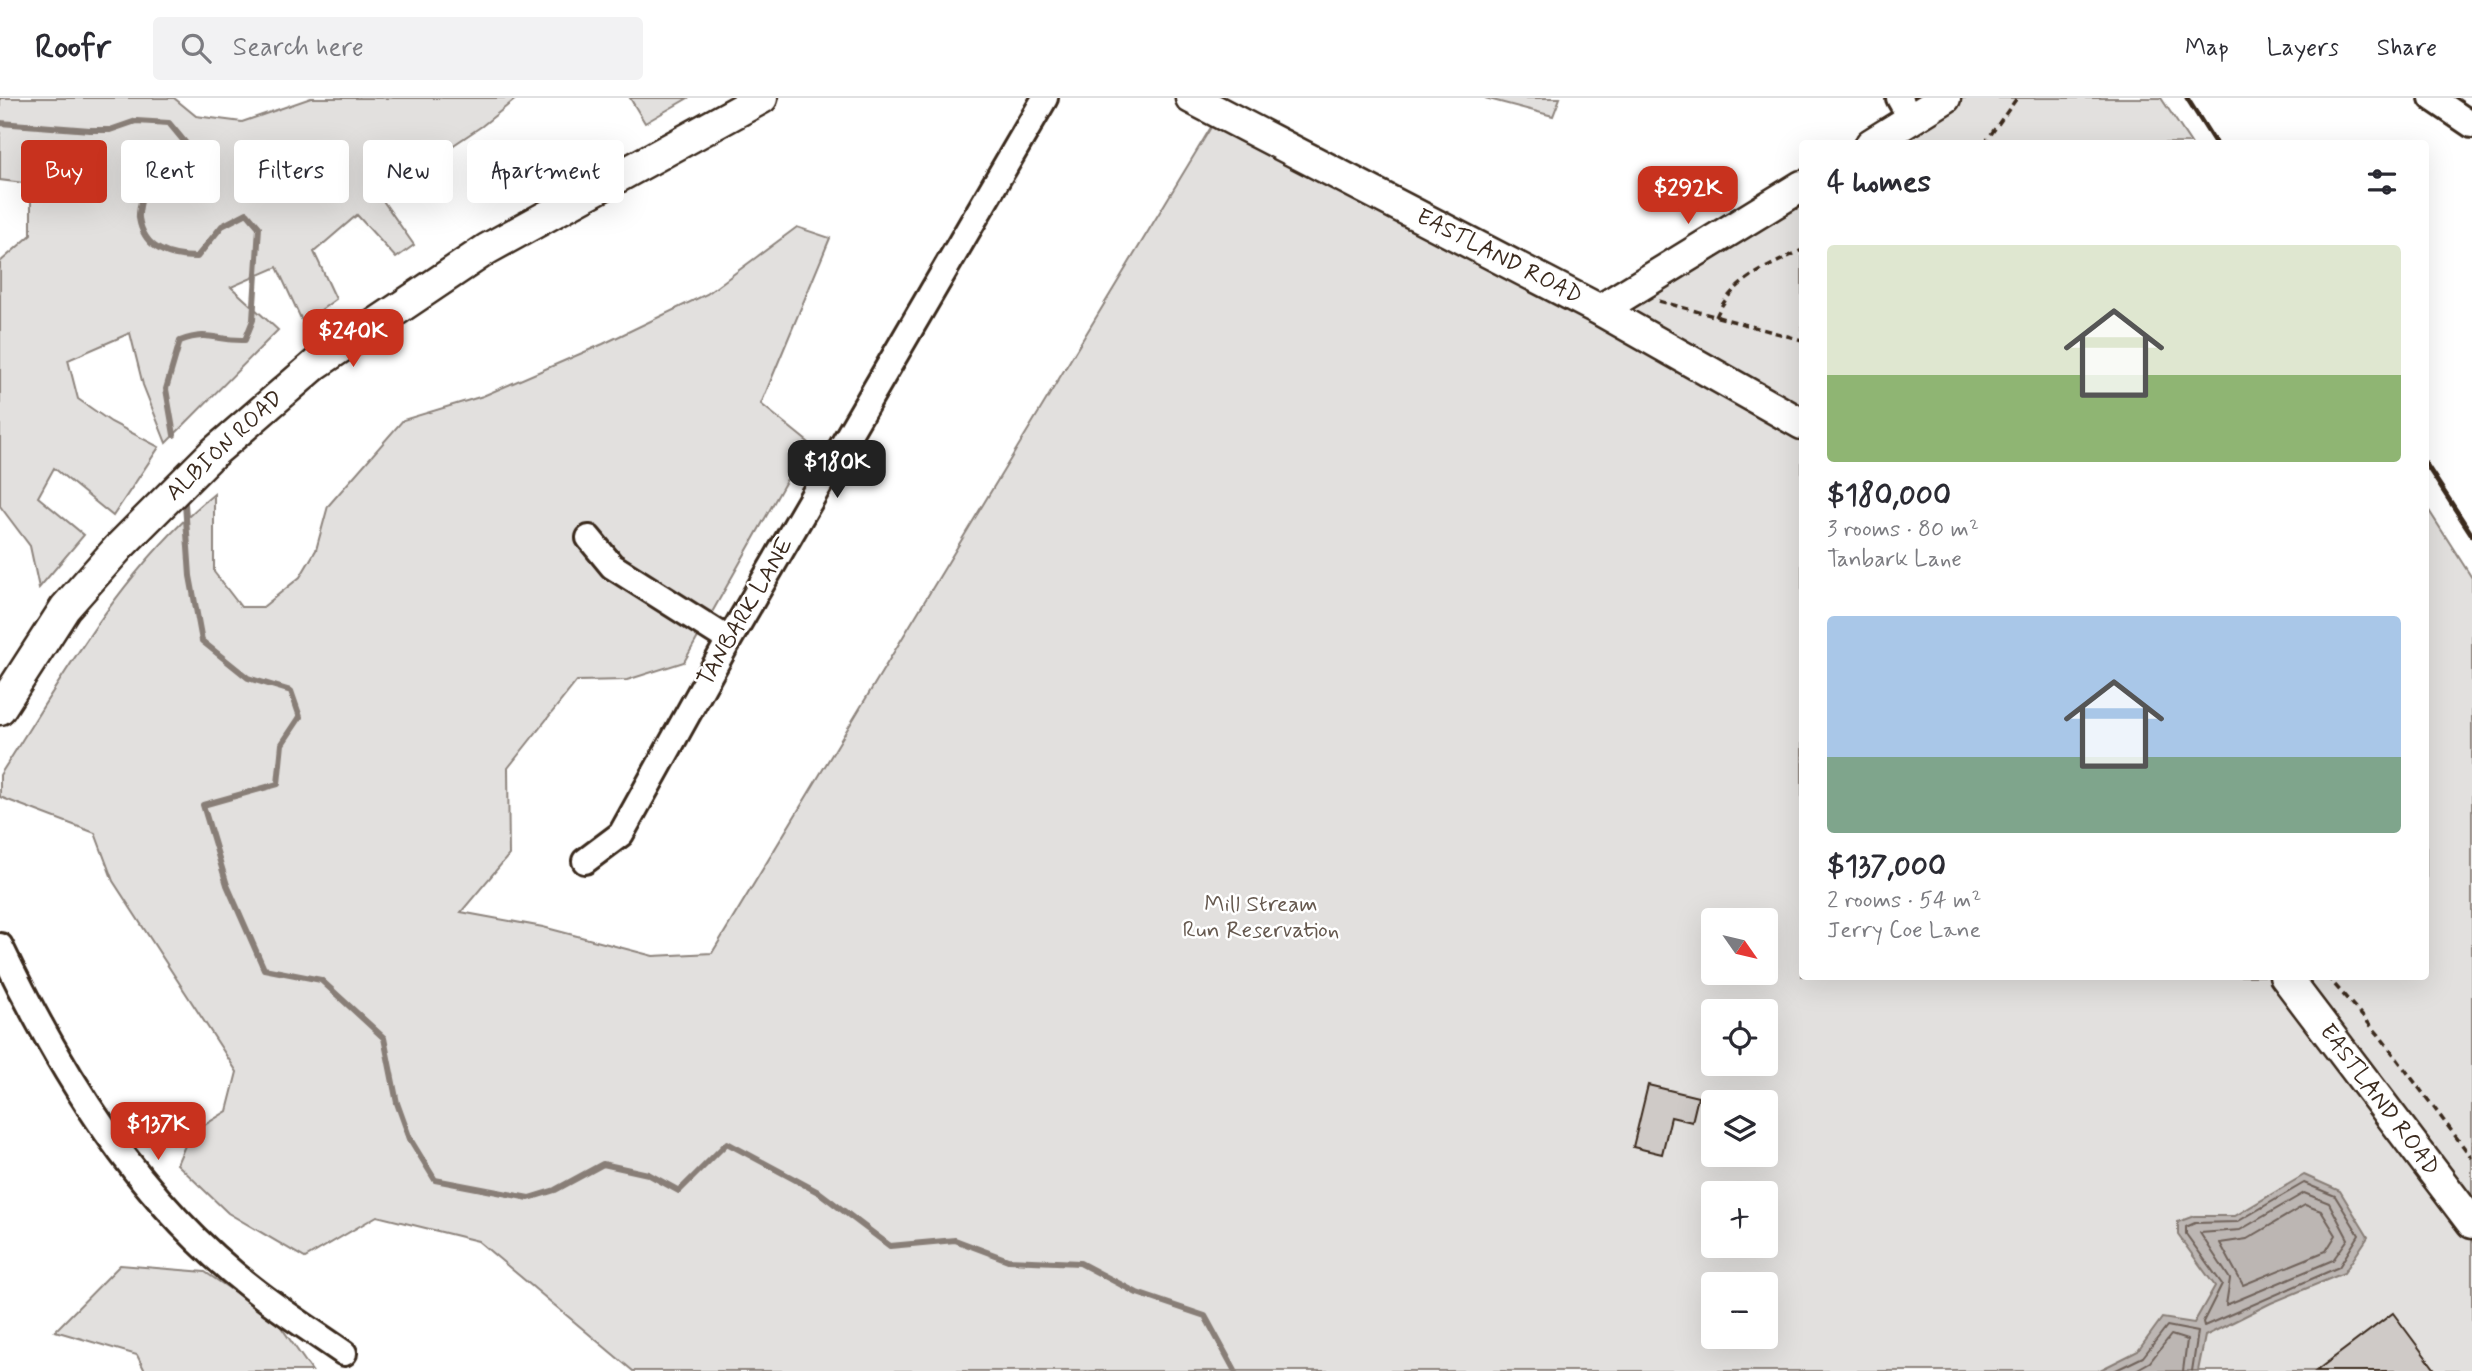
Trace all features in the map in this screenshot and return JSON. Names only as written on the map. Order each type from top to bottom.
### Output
[{"type":"street","name":"ALBION ROAD","points":[[0,709],[65,608],[119,547],[212,454],[316,364],[487,249],[762,98]]},
{"type":"street","name":"TANBARK LANE","points":[[585,860],[621,834],[729,640],[1045,98]]},
{"type":"street","name":"EASTLAND ROAD","points":[[1191,98],[1600,310],[1799,422]]},
{"type":"street","points":[[1875,140],[1905,108],[1945,98]]},
{"type":"street","points":[[2432,98],[2472,125]]},
{"type":"street","points":[[1600,310],[1799,188]]},
{"type":"street","points":[[589,538],[612,566],[729,640]]},
{"type":"street","points":[[0,946],[70,1080],[134,1170],[184,1227],[252,1288],[344,1353]]},
{"type":"street","name":"EASTLAND ROAD","points":[[2288,980],[2472,1223]]},
{"type":"path","points":[[1987,140],[2017,98]]},
{"type":"path","points":[[1716,317],[1721,305],[1740,283],[1799,252]]},
{"type":"path","points":[[1648,296],[1799,339]]},
{"type":"path","points":[[2331,980],[2379,1035],[2472,1158]]},
{"type":"green space","points":[[0,98],[174,98],[196,116],[242,122],[311,98],[517,98],[453,145],[453,140],[363,140],[363,203],[385,203],[414,245],[396,258],[357,215],[314,252],[336,299],[303,323],[277,267],[231,287],[278,330],[166,443],[143,385],[130,333],[68,360],[78,399],[111,422],[159,447],[113,516],[54,468],[38,497],[84,535],[39,588],[30,546],[0,506],[0,262],[31,235],[31,203],[107,203],[107,140],[21,140],[21,183],[0,180]]},
{"type":"green space","points":[[630,98],[688,98],[645,123]]},
{"type":"green space","points":[[1485,98],[1560,98],[1553,116]]},
{"type":"green space","points":[[1943,98],[2161,98],[2189,140],[1875,140]]},
{"type":"green space","name":"Mill Stream Run Reservation","points":[[1222,109],[1594,307],[1799,185],[1799,980],[2429,980],[2429,511],[2472,578],[2472,1371],[633,1371],[478,1241],[377,1216],[305,1258],[228,1213],[177,1164],[190,1134],[227,1111],[237,1072],[113,881],[95,833],[0,797],[0,775],[71,663],[122,590],[181,524],[214,494],[214,572],[241,607],[263,607],[300,577],[316,550],[328,506],[403,420],[483,396],[603,344],[707,294],[797,227],[830,238],[761,404],[808,442],[684,662],[627,680],[577,681],[508,768],[509,855],[461,912],[543,927],[653,956],[712,953]]},
{"type":"green space","points":[[120,1265],[205,1272],[276,1320],[312,1371],[145,1371],[137,1355],[55,1331]]},
{"type":"water","points":[[2304,1175],[2340,1191],[2368,1237],[2344,1273],[2271,1303],[2205,1336],[2198,1371],[2098,1371],[2138,1351],[2162,1318],[2194,1323],[2215,1286],[2178,1235],[2178,1222],[2194,1216],[2235,1216]]},
{"type":"building","points":[[1648,1085],[1698,1097],[1692,1122],[1671,1117],[1662,1154],[1633,1147]]},
{"type":"building","points":[[2393,1313],[2436,1371],[2316,1371]]},
{"type":"waterway","points":[[0,123],[90,130],[110,130],[136,121],[169,123],[188,146],[180,175],[145,185],[139,218],[146,238],[168,253],[197,257],[222,226],[247,213],[259,227],[253,320],[245,340],[199,336],[180,341],[166,389],[174,435]]},
{"type":"waterway","points":[[185,504],[190,576],[202,641],[248,678],[291,691],[300,717],[282,744],[278,784],[203,805],[227,885],[264,969],[321,980],[384,1038],[397,1103],[410,1139],[435,1180],[529,1198],[555,1190],[603,1164],[648,1174],[679,1191],[727,1143],[820,1193],[890,1246],[955,1240],[1008,1260],[1080,1263],[1137,1293],[1205,1316],[1235,1371]]},
{"type":"railway","points":[[2187,98],[2213,140]]},
{"type":"railway","points":[[2429,469],[2472,535]]}]
